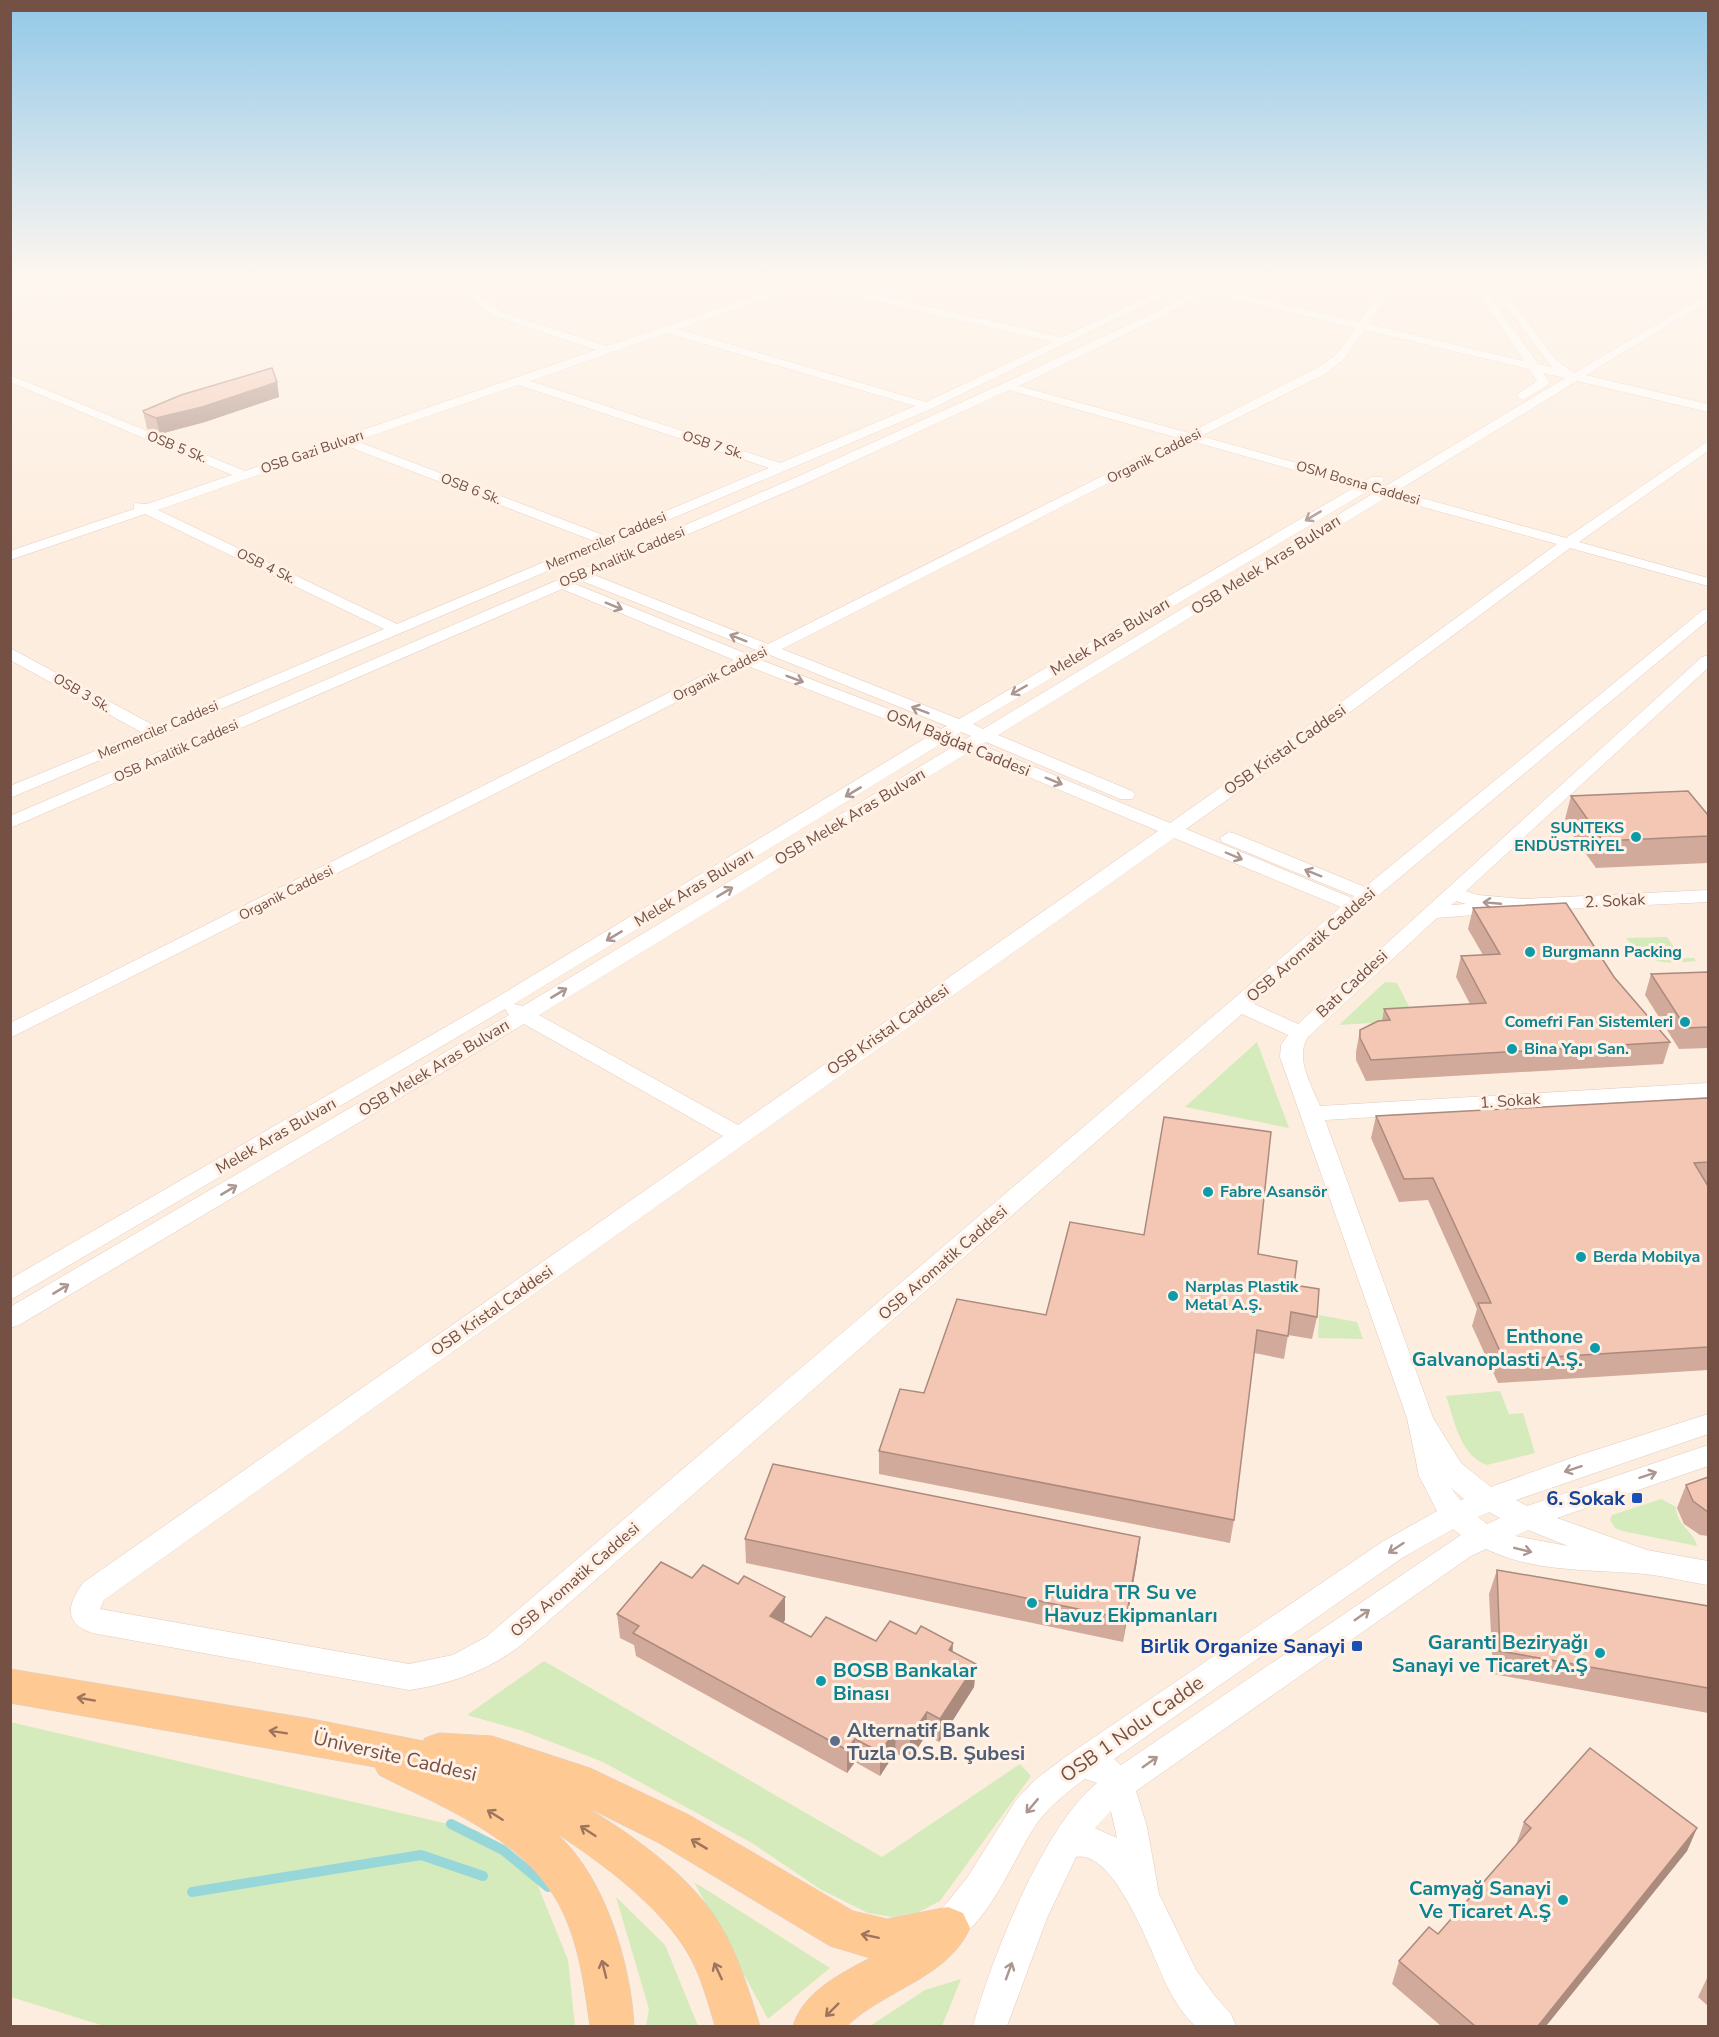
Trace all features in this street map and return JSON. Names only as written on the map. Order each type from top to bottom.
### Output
[{"type":"main road","name":"Üniversite Caddesi","points":[[10,1686],[357,1745],[442,1763],[500,1782],[548,1806],[622,1853],[662,1891],[699,1931],[728,1993],[737,2026]]},
{"type":"main road","points":[[357,1745],[492,1754],[576,1781],[674,1829],[845,1931],[887,1940],[948,1928]]},
{"type":"main road","points":[[357,1745],[483,1806],[524,1833],[557,1863],[582,1904],[598,1946],[608,1987],[612,2026]]},
{"type":"main road","name":"OSB 1 Nolu Cadde","points":[[815,2026],[848,1995],[918,1955],[948,1928]]},
{"type":"street","name":"OSB Gazi Bulvarı","points":[[10,556],[141,507],[537,372]]},
{"type":"street","points":[[811,372],[927,406]]},
{"type":"street","name":"Mermerciler Caddesi","points":[[10,793],[927,406],[999,372]]},
{"type":"street","name":"OSB Analitik Caddesi","points":[[10,823],[804,479],[1036,372]]},
{"type":"street","name":"Organik Caddesi","points":[[10,1032],[1317,372]]},
{"type":"street","name":"Melek Aras Bulvarı","points":[[10,1291],[501,1004],[960,725],[1544,382],[1537,372]]},
{"type":"street","points":[[1554,372],[1708,408]]},
{"type":"street","points":[[1565,372],[1573,378]]},
{"type":"street","name":"OSB Melek Aras Bulvarı","points":[[10,1319],[524,1014],[1583,372]]},
{"type":"street","name":"OSB 5 Sk.","points":[[11,379],[239,473]]},
{"type":"street","name":"OSB 7 Sk.","points":[[514,380],[780,467]]},
{"type":"street","name":"OSM Bosna Caddesi","points":[[1007,386],[1708,582]]},
{"type":"street","name":"OSB 6 Sk.","points":[[340,439],[606,541]]},
{"type":"street","name":"OSB Kristal Caddesi","points":[[92,1620],[85,1613],[86,1602],[94,1592],[1324,723],[1569,542],[1708,445]]},
{"type":"street","name":"OSB Gazi Bulvarı","points":[[10,548],[141,507]]},
{"type":"street","name":"OSB 4 Sk.","points":[[141,507],[396,629]]},
{"type":"street","points":[[537,570],[569,580]]},
{"type":"street","name":"OSM Bağdat Caddesi","points":[[569,580],[767,650],[960,725],[1179,825]]},
{"type":"street","name":"OSM Bağdat Caddesi","points":[[569,580],[747,660],[1179,825],[1361,901]]},
{"type":"street","name":"OSB Aromatik Caddesi","points":[[92,1620],[409,1677],[444,1673],[483,1657],[509,1637],[1361,901],[1708,613]]},
{"type":"street","name":"OSB 3 Sk.","points":[[10,653],[154,732]]},
{"type":"street","name":"Batı Caddesi","points":[[1300,1033],[1708,660]]},
{"type":"street","name":"2. Sokak","points":[[1452,893],[1476,901],[1522,905]]},
{"type":"street","name":"2. Sokak","points":[[1430,913],[1522,905],[1708,896]]},
{"type":"street","points":[[501,1004],[524,1014],[739,1135]]},
{"type":"street","points":[[1241,1006],[1300,1033],[1292,1045],[1291,1057],[1420,1418],[1436,1484],[1443,1500],[1469,1526],[1533,1552],[1646,1562],[1708,1574]]},
{"type":"street","name":"1. Sokak","points":[[1312,1114],[1708,1090]]},
{"type":"street","points":[[1420,1418],[1456,1477],[1508,1507],[1646,1562]]},
{"type":"street","name":"OSB 1 Nolu Cadde","points":[[948,1928],[962,1914],[1024,1815],[1042,1794],[1079,1765],[1392,1550],[1469,1526],[1508,1507],[1708,1424]]},
{"type":"street","name":"OSB 1 Nolu Cadde","points":[[990,2026],[1018,1949],[1067,1844],[1086,1814],[1118,1785],[1436,1563],[1469,1526],[1508,1507],[1708,1455]]},
{"type":"street","points":[[1079,1765],[1095,1766],[1104,1770],[1118,1785],[1145,1902]]},
{"type":"street","points":[[1067,1844],[1088,1840],[1108,1851],[1120,1863],[1145,1902],[1181,1978],[1219,2026]]},
{"type":"green space","points":[[1667,937],[1681,958],[1694,958],[1696,961],[1657,961],[1641,953],[1626,938]]},
{"type":"green space","points":[[1385,982],[1397,983],[1416,1020],[1339,1025]]},
{"type":"green space","points":[[1257,1042],[1289,1128],[1185,1107]]},
{"type":"green space","points":[[1319,1315],[1357,1322],[1363,1339],[1318,1338]]},
{"type":"green space","points":[[1500,1391],[1509,1414],[1523,1413],[1535,1453],[1487,1465],[1470,1454],[1464,1445],[1455,1426],[1446,1396]]},
{"type":"green space","points":[[1661,1499],[1676,1507],[1679,1518],[1697,1546],[1622,1531],[1615,1528],[1610,1520],[1612,1515]]},
{"type":"green space","points":[[544,1661],[882,1857],[1020,1764],[1031,1776],[940,1901],[917,1913],[892,1917],[868,1913],[820,1889],[752,1843],[603,1762],[523,1731],[467,1715]]},
{"type":"green space","points":[[10,1722],[478,1831],[534,1876],[568,1960],[575,2026],[104,2026],[11,1997]]},
{"type":"green space","points":[[694,1882],[830,1968],[768,2019]]},
{"type":"green space","points":[[616,1897],[665,1945],[698,2026],[646,2026],[649,2009]]},
{"type":"green space","points":[[961,1979],[942,2026],[870,2026],[925,1990]]},
{"type":"building","points":[[258,372],[273,372],[277,382],[202,407],[156,418],[143,411],[181,395]]},
{"type":"building","points":[[1688,791],[1708,815],[1708,836],[1603,841],[1571,796]]},
{"type":"building","points":[[1566,903],[1614,977],[1670,1042],[1371,1060],[1360,1038],[1360,1030],[1378,1021],[1390,1020],[1384,1009],[1486,1003],[1461,956],[1500,954],[1473,908]]},
{"type":"building","points":[[1708,972],[1708,1027],[1686,1028],[1651,974]]},
{"type":"building","points":[[1708,1098],[1708,1162],[1694,1163],[1708,1186],[1708,1347],[1504,1360],[1478,1303],[1491,1303],[1433,1178],[1404,1179],[1376,1116]]},
{"type":"building","points":[[1164,1117],[1271,1132],[1258,1254],[1297,1261],[1294,1285],[1319,1289],[1317,1317],[1291,1312],[1288,1336],[1257,1330],[1234,1520],[879,1451],[900,1389],[924,1393],[957,1299],[1046,1315],[1070,1222],[1144,1235]]},
{"type":"building","name":"Fluidra TR Su ve Havuz Ekipmanları","points":[[773,1464],[1140,1537],[1126,1619],[745,1539]]},
{"type":"building","points":[[1708,1477],[1708,1512],[1693,1501],[1686,1485]]},
{"type":"building","name":"BOSB Bankalar Binası","points":[[661,1562],[692,1578],[703,1565],[738,1584],[744,1576],[785,1597],[770,1616],[811,1637],[826,1617],[876,1641],[890,1621],[916,1634],[921,1626],[953,1643],[949,1650],[976,1664],[940,1719],[927,1712],[910,1737],[896,1730],[880,1752],[855,1739],[847,1750],[633,1633],[639,1626],[617,1614]]},
{"type":"building","name":"Garanti Beziryağı Sanayi ve Ticaret A.Ş","points":[[1497,1570],[1708,1606],[1708,1688],[1500,1651]]},
{"type":"building","name":"Camyağ Sanayi Ve Ticaret A.Ş","points":[[1590,1748],[1697,1828],[1538,2026],[1475,2026],[1399,1961],[1429,1927],[1438,1934],[1531,1828],[1524,1822]]},
{"type":"waterway","points":[[451,1824],[503,1850],[548,1887]]},
{"type":"waterway","points":[[192,1892],[421,1855],[483,1876]]},
{"type":"place","name":"SUNTEKS ENDÜSTRİYEL","points":[[1636,837]]},
{"type":"place","name":"Burgmann Packing","points":[[1530,952]]},
{"type":"place","name":"Comefri Fan Sistemleri","points":[[1685,1022]]},
{"type":"place","name":"Bina Yapı San.","points":[[1512,1049]]},
{"type":"place","name":"Fabre Asansör","points":[[1208,1192]]},
{"type":"place","name":"Berda Mobilya","points":[[1581,1257]]},
{"type":"place","name":"Narplas Plastik Metal A.Ş.","points":[[1173,1296]]},
{"type":"place","name":"Enthone Galvanoplasti A.Ş.","points":[[1595,1348]]},
{"type":"place","name":"6. Sokak","points":[[1637,1498]]},
{"type":"place","name":"Fluidra TR Su ve Havuz Ekipmanları","points":[[1032,1603]]},
{"type":"place","name":"Birlik Organize Sanayi","points":[[1357,1646]]},
{"type":"place","name":"Garanti Beziryağı Sanayi ve Ticaret A.Ş","points":[[1600,1653]]},
{"type":"place","name":"BOSB Bankalar Binası","points":[[821,1681]]},
{"type":"place","name":"Alternatif Bank Tuzla O.S.B. Şubesi","points":[[835,1741]]},
{"type":"place","name":"Camyağ Sanayi Ve Ticaret A.Ş","points":[[1563,1900]]}]
